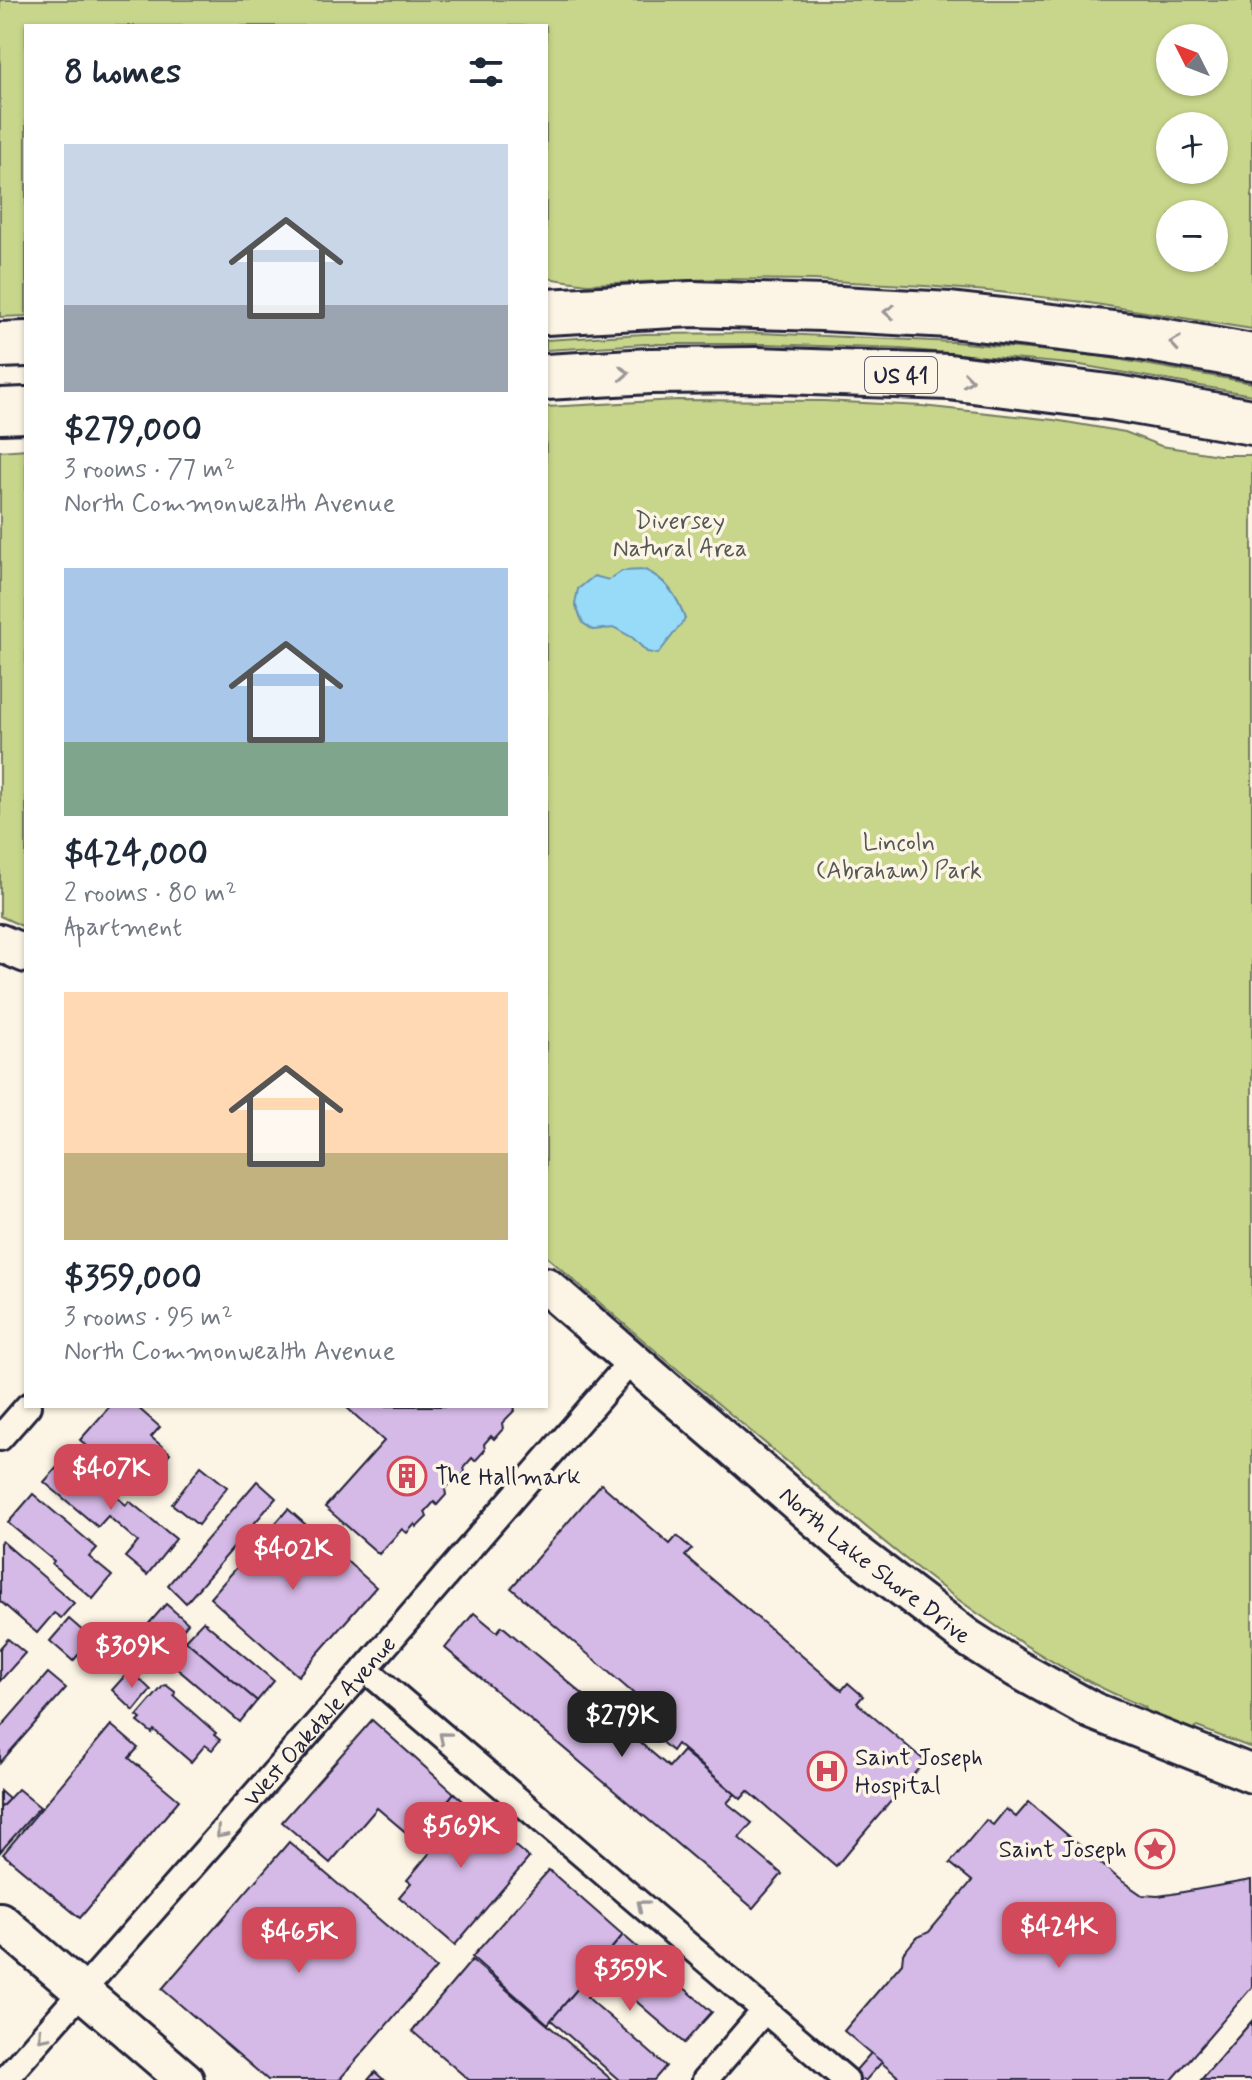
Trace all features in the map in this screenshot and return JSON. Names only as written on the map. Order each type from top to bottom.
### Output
[{"type":"highway","points":[[548,312],[692,304],[950,315],[1139,337],[1252,357]]},
{"type":"highway","points":[[0,345],[24,344]]},
{"type":"highway","name":"US 41","points":[[548,377],[650,371],[757,370],[949,377],[1116,398],[1252,422]]},
{"type":"highway","points":[[0,411],[24,410]]},
{"type":"street","points":[[0,943],[24,953]]},
{"type":"street","name":"North Lake Shore Drive","points":[[548,1288],[847,1546],[968,1638],[1093,1711],[1252,1774]]},
{"type":"street","name":"West Oakdale Avenue","points":[[4,2080],[631,1361]]},
{"type":"street","points":[[0,1438],[26,1408]]},
{"type":"street","points":[[365,1669],[846,2080]]},
{"type":"street","points":[[0,1921],[185,2080]]},
{"type":"street","points":[[705,2080],[765,2010]]},
{"type":"green space","points":[[0,0],[1252,0],[1252,329],[1083,302],[925,286],[719,279],[587,284],[548,278],[548,24],[24,24],[24,316],[0,317]]},
{"type":"green space","points":[[760,333],[954,342],[1099,356],[1252,383],[1252,395],[1080,365],[901,349],[645,344],[548,350],[548,340],[644,334]]},
{"type":"green space","name":"Lincoln (Abraham) Park","points":[[677,400],[824,401],[922,406],[1054,420],[1125,432],[1161,446],[1219,455],[1252,455],[1252,1748],[1197,1727],[1184,1733],[1150,1719],[1145,1707],[1056,1664],[974,1611],[857,1520],[548,1258],[548,407]]},
{"type":"green space","points":[[24,449],[24,927],[0,916],[0,451]]},
{"type":"water","points":[[645,570],[659,578],[670,590],[685,619],[658,654],[647,652],[633,638],[615,628],[593,630],[583,623],[575,604],[578,589],[594,576],[609,580],[622,571]]},
{"type":"building","points":[[108,1408],[138,1408],[160,1427],[151,1437],[170,1453],[138,1490],[80,1440]]},
{"type":"building","name":"The Hallmark","points":[[347,1408],[515,1410],[502,1423],[503,1429],[494,1439],[491,1436],[484,1444],[485,1450],[464,1467],[465,1472],[456,1483],[453,1481],[445,1489],[446,1495],[425,1512],[427,1517],[407,1533],[402,1529],[379,1554],[325,1507],[384,1441]]},
{"type":"building","points":[[68,1455],[126,1505],[129,1501],[176,1539],[147,1575],[125,1557],[138,1542],[108,1516],[98,1527],[44,1482]]},
{"type":"building","points":[[201,1466],[227,1487],[198,1525],[172,1504]]},
{"type":"building","points":[[257,1481],[276,1498],[186,1603],[168,1585]]},
{"type":"building","points":[[601,1484],[670,1544],[677,1536],[692,1549],[685,1556],[842,1690],[848,1683],[863,1696],[857,1703],[925,1761],[836,1866],[748,1791],[741,1799],[677,1744],[672,1751],[650,1732],[662,1718],[511,1588]]},
{"type":"building","points":[[33,1494],[97,1548],[89,1557],[112,1576],[93,1599],[8,1523]]},
{"type":"building","points":[[288,1509],[376,1587],[298,1676],[210,1598]]},
{"type":"building","points":[[2,1541],[74,1603],[61,1618],[54,1613],[37,1633],[0,1601]]},
{"type":"building","points":[[166,1604],[188,1623],[160,1656],[138,1636]]},
{"type":"building","points":[[474,1613],[497,1632],[502,1626],[669,1767],[683,1751],[735,1794],[727,1803],[752,1823],[739,1838],[782,1874],[753,1908],[445,1648]]},
{"type":"building","points":[[69,1619],[92,1639],[73,1661],[50,1641]]},
{"type":"building","points":[[203,1621],[274,1681],[257,1701],[185,1640]]},
{"type":"building","points":[[8,1639],[25,1653],[0,1681],[0,1648]]},
{"type":"building","points":[[185,1640],[257,1701],[240,1722],[168,1661]]},
{"type":"building","points":[[130,1670],[151,1690],[134,1711],[112,1690]]},
{"type":"building","points":[[48,1673],[66,1688],[0,1763],[0,1728]]},
{"type":"building","points":[[166,1685],[220,1740],[212,1750],[205,1745],[191,1762],[154,1730],[152,1733],[138,1722],[141,1719],[137,1716]]},
{"type":"building","points":[[372,1720],[454,1793],[415,1840],[377,1808],[330,1863],[282,1822]]},
{"type":"building","points":[[111,1725],[138,1748],[129,1758],[179,1800],[80,1918],[3,1854]]},
{"type":"building","points":[[18,1789],[40,1807],[0,1852],[0,1808]]},
{"type":"building","points":[[0,1791],[9,1799],[0,1808]]},
{"type":"building","points":[[454,1793],[529,1858],[455,1945],[399,1897],[411,1883],[407,1880],[438,1843],[425,1838],[424,1831]]},
{"type":"building","points":[[1029,1802],[1142,1895],[1158,1896],[1251,1880],[1252,1987],[1172,2080],[902,2080],[844,2031],[902,1963],[903,1954],[916,1938],[929,1932],[972,1881],[950,1863],[986,1820],[993,1825],[1006,1809],[1016,1817]]},
{"type":"building","points":[[289,1842],[436,1968],[339,2080],[268,2080],[162,1989]]},
{"type":"building","points":[[549,1870],[623,1935],[548,2024],[472,1957]]},
{"type":"building","points":[[623,1935],[712,2012],[684,2043],[606,1975],[587,1997],[666,2066],[654,2080],[619,2080],[551,2020]]},
{"type":"building","points":[[472,1960],[612,2080],[469,2080],[412,2031]]},
{"type":"building","points":[[1252,2021],[1252,2080],[1201,2080]]},
{"type":"building","points":[[1252,2021],[1252,2080],[1201,2080]]},
{"type":"building","points":[[871,2053],[882,2062],[866,2080],[847,2080]]},
{"type":"building","points":[[375,2072],[384,2080],[368,2080]]},
{"type":"place","name":"The Hallmark","points":[[407,1476]]},
{"type":"place","name":"Saint Joseph Hospital","points":[[827,1771]]},
{"type":"place","name":"Saint Joseph","points":[[1155,1849]]},
{"type":"park label","name":"Diversey Natural Area","points":[[680,534]]}]
